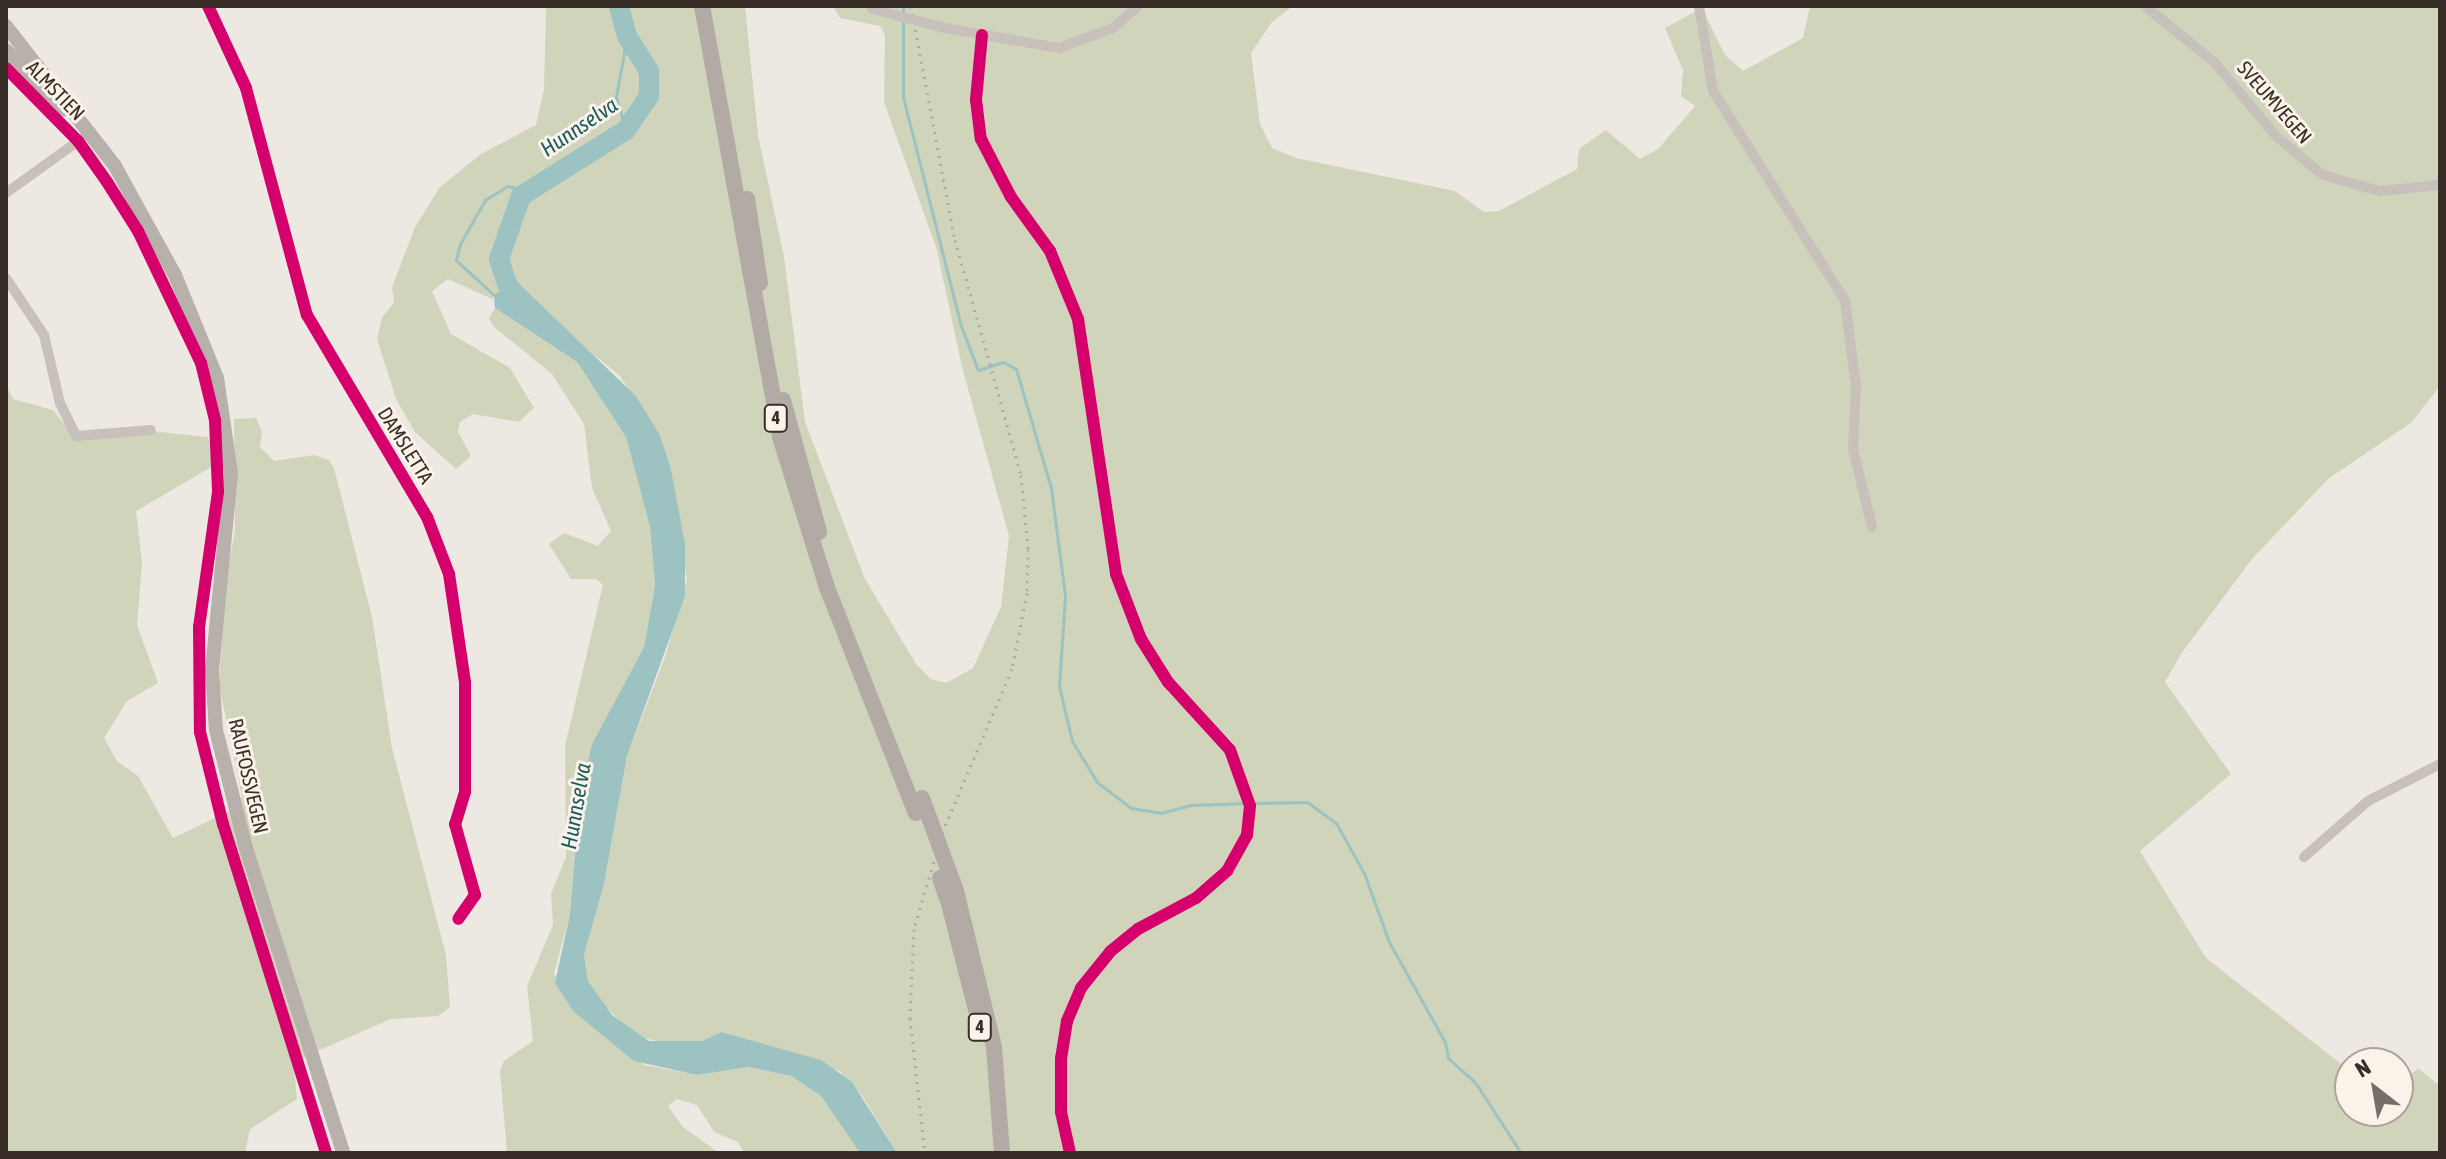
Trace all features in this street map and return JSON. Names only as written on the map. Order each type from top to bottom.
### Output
[{"type":"highway","name":"4","points":[[702,6],[780,437],[826,585],[919,805]]},
{"type":"highway","name":"4","points":[[713,6],[768,329],[795,448],[847,610],[953,897],[986,1003],[1002,1153]]},
{"type":"highway","name":"4","points":[[953,897],[977,1012],[991,1153]]},
{"type":"main road","name":"RAUFOSSVEGEN","points":[[6,26],[85,136]]},
{"type":"main road","name":"RAUFOSSVEGEN","points":[[6,50],[120,178],[194,315],[222,398],[231,482],[212,657],[216,730],[245,845],[343,1153]]},
{"type":"street","name":"DAMSLETTA","points":[[208,6],[246,88],[307,315],[427,517],[449,574],[465,682],[465,792],[455,824],[475,895],[458,919]]},
{"type":"street","points":[[869,8],[945,28],[1059,48],[1113,28],[1138,6]]},
{"type":"street","points":[[1699,6],[1713,91],[1845,301],[1856,387],[1853,448],[1872,527]]},
{"type":"street","name":"SVEUMVEGEN","points":[[2145,6],[2214,62],[2277,137],[2323,175],[2380,191],[2440,185]]},
{"type":"street","points":[[982,35],[976,100],[981,139],[1011,197],[1050,251],[1078,319],[1116,574],[1141,639],[1168,682],[1230,750],[1250,806],[1247,835],[1227,871],[1196,898],[1129,937],[1081,988],[1067,1021],[1061,1058],[1061,1112],[1070,1153]]},
{"type":"street","name":"ALMSTIEN","points":[[6,68],[85,136]]},
{"type":"street","points":[[6,193],[85,136]]},
{"type":"street","points":[[6,278],[44,335],[65,417],[76,436],[151,430]]},
{"type":"street","points":[[2304,857],[2368,801],[2440,764]]},
{"type":"green space","points":[[546,6],[745,6],[758,135],[784,257],[805,422],[865,579],[916,664],[931,679],[946,683],[973,668],[1001,607],[1009,536],[962,367],[937,250],[884,102],[885,35],[880,26],[840,18],[833,6],[1293,6],[1272,22],[1251,53],[1260,124],[1272,148],[1296,158],[1455,191],[1484,212],[1499,211],[1577,169],[1579,149],[1606,130],[1640,159],[1658,149],[1695,106],[1681,96],[1683,70],[1665,28],[1702,8],[1725,55],[1743,71],[1803,38],[1810,6],[2440,6],[2440,386],[2412,422],[2328,479],[2252,559],[2181,654],[2165,682],[2231,774],[2140,851],[2206,958],[2334,1058],[2334,1127],[2414,1127],[2414,1072],[2418,1068],[2440,1086],[2440,1153],[897,1153],[861,1094],[839,1071],[721,1032],[702,1041],[670,1044],[635,1036],[602,1003],[588,981],[584,955],[604,884],[627,756],[665,657],[687,580],[670,465],[660,435],[619,375],[556,324],[515,280],[492,299],[448,279],[432,291],[451,334],[510,368],[534,408],[519,422],[473,414],[460,422],[458,432],[471,456],[456,469],[415,432],[396,399],[377,339],[382,318],[394,302],[392,287],[415,227],[440,187],[481,154],[536,125],[544,89]]},
{"type":"green space","points":[[495,308],[577,362],[626,437],[650,527],[655,585],[644,647],[592,744],[577,814],[570,914],[554,973],[573,1011],[644,1065],[697,1075],[749,1067],[791,1076],[821,1096],[860,1153],[744,1153],[738,1142],[714,1132],[697,1105],[677,1099],[668,1106],[683,1127],[719,1153],[507,1153],[500,1070],[504,1061],[533,1041],[527,986],[553,925],[551,894],[566,857],[565,746],[603,585],[596,579],[571,579],[549,544],[564,533],[598,546],[611,531],[592,488],[584,424],[552,374],[494,327],[489,318]]},
{"type":"green space","points":[[6,384],[13,399],[53,410],[72,433],[151,431],[208,437],[213,453],[211,467],[136,511],[142,563],[137,625],[158,683],[127,701],[104,738],[117,761],[138,776],[173,838],[238,807],[242,797],[219,684],[225,588],[235,530],[234,419],[256,418],[262,432],[260,447],[274,461],[314,455],[329,460],[334,468],[372,617],[392,748],[446,955],[450,1007],[438,1016],[391,1019],[299,1059],[294,1068],[297,1099],[250,1129],[245,1153],[6,1153]]},
{"type":"water","points":[[515,280],[635,395],[660,435],[670,465],[685,544],[685,596],[627,756],[604,884],[584,955],[588,981],[612,1015],[649,1041],[702,1041],[721,1032],[821,1060],[852,1082],[897,1153],[860,1153],[821,1096],[791,1076],[749,1067],[697,1075],[634,1061],[573,1011],[555,983],[570,914],[579,799],[592,744],[644,647],[655,585],[650,527],[626,437],[577,362],[495,308],[494,295]]},
{"type":"waterway","name":"Hunnselva","points":[[523,306],[507,284],[499,259],[521,196],[626,130],[649,96],[649,71],[627,36],[619,6]]},
{"type":"waterway","points":[[903,6],[903,97],[961,326],[978,370],[1003,362],[1016,369],[1051,488],[1065,596],[1059,686],[1072,741],[1097,782],[1131,808],[1161,813],[1190,805],[1246,803]]},
{"type":"waterway","points":[[626,130],[616,97],[627,36]]},
{"type":"waterway","name":"Hunnselva","points":[[495,296],[456,260],[460,244],[485,200],[507,186],[525,190]]},
{"type":"waterway","points":[[1254,803],[1307,802],[1336,823],[1364,873],[1389,942],[1445,1042],[1448,1058],[1475,1082],[1521,1153]]},
{"type":"railway","points":[[911,6],[955,240],[1021,475],[1028,549],[1027,593],[1012,669],[943,831],[914,929],[910,1018],[925,1153]]},
{"type":"cycle path","points":[[208,6],[246,88],[307,315],[427,517],[449,574],[465,682],[465,792],[455,824],[475,895],[458,919]]},
{"type":"cycle path","points":[[982,35],[976,100],[981,139],[1011,197],[1050,251],[1078,319],[1116,574],[1141,639],[1168,682],[1230,750],[1250,806],[1247,835],[1227,871],[1196,898],[1138,929],[1110,952],[1081,988],[1067,1021],[1061,1058],[1061,1112],[1070,1153]]},
{"type":"cycle path","points":[[6,68],[78,141],[107,182],[138,231],[201,363],[215,420],[218,492],[199,627],[200,732],[223,824],[326,1153]]}]
